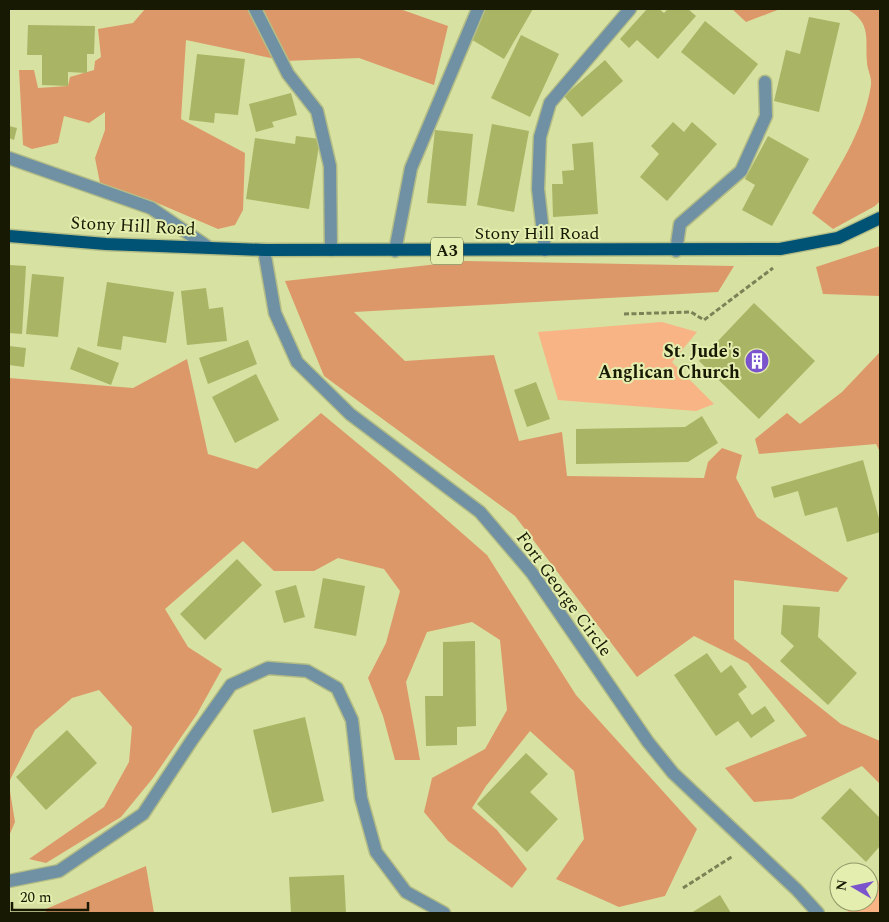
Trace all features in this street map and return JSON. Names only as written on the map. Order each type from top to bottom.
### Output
[{"type":"main road","name":"Stony Hill Road","points":[[9,236],[106,244],[264,250],[780,249],[838,238],[880,218]]},
{"type":"street","points":[[255,9],[288,74],[317,111],[330,166],[331,250]]},
{"type":"street","points":[[395,250],[411,168],[478,9]]},
{"type":"street","points":[[545,250],[538,189],[540,137],[550,104],[630,9]]},
{"type":"street","points":[[676,250],[680,224],[741,171],[766,116],[765,82]]},
{"type":"street","points":[[9,158],[151,208],[208,247]]},
{"type":"street","name":"Fort George Circle","points":[[264,250],[276,312],[297,362],[350,414],[480,512],[532,573],[648,742],[673,773],[750,845],[818,913]]},
{"type":"street","points":[[9,881],[59,871],[143,814],[232,685],[268,668],[307,670],[337,688],[352,720],[361,798],[376,852],[406,892],[444,913]]},
{"type":"path","points":[[624,314],[691,312],[704,320],[804,245]]},
{"type":"path","points":[[683,888],[750,845]]},
{"type":"shaded area","points":[[145,9],[400,9],[448,26],[434,85],[359,58],[285,61],[186,40],[181,119],[245,153],[243,210],[235,225],[218,229],[155,202],[100,183],[95,158],[105,130],[105,112],[89,123],[64,116],[58,143],[32,149],[23,145],[19,70],[34,70],[38,88],[68,86],[70,77],[94,70],[95,61],[101,57],[98,29],[133,23]]},
{"type":"shaded area","points":[[732,9],[780,9],[746,22]]},
{"type":"shaded area","points":[[847,9],[880,9],[880,201],[875,206],[833,229],[812,213],[848,152],[862,119],[871,85],[867,65],[866,32],[860,20]]},
{"type":"shaded area","points":[[880,246],[880,296],[823,294],[816,267]]},
{"type":"shaded area","points":[[465,261],[734,266],[718,292],[354,312],[405,361],[494,355],[519,441],[562,432],[567,476],[704,478],[708,462],[722,448],[742,455],[736,478],[757,517],[848,578],[838,592],[734,580],[734,639],[841,724],[880,741],[880,784],[862,766],[792,799],[754,802],[725,768],[807,736],[748,663],[694,636],[637,677],[515,516],[324,376],[285,281]]},
{"type":"shaded area","points":[[662,322],[697,332],[672,362],[714,404],[696,411],[558,400],[538,332]]},
{"type":"shaded area","points":[[880,352],[880,452],[876,444],[759,454],[755,439],[787,413],[800,424],[842,392]]},
{"type":"shaded area","points":[[187,359],[208,454],[257,469],[321,413],[487,555],[576,695],[697,829],[665,896],[619,907],[556,879],[584,839],[574,771],[530,731],[486,786],[472,808],[497,830],[527,869],[512,888],[448,841],[424,812],[432,778],[485,749],[507,710],[500,640],[472,622],[427,632],[406,682],[420,760],[395,760],[383,716],[368,678],[386,643],[400,591],[384,569],[338,558],[314,571],[274,571],[243,541],[165,609],[188,647],[222,669],[197,714],[153,778],[121,817],[46,863],[29,859],[104,807],[129,762],[132,727],[99,690],[72,698],[35,730],[9,782],[9,378],[133,388]]},
{"type":"shaded area","points":[[9,785],[15,822],[9,836]]},
{"type":"shaded area","points":[[146,866],[154,913],[46,913],[46,909]]},
{"type":"shaded area","points":[[879,881],[880,913],[847,912],[879,912]]},
{"type":"building","points":[[486,9],[533,9],[504,59],[469,38]]},
{"type":"building","points":[[647,9],[659,9],[664,13],[668,9],[688,9],[696,16],[658,59],[637,40],[629,48],[620,39]]},
{"type":"building","points":[[809,17],[840,23],[819,112],[774,101],[786,50],[800,54]]},
{"type":"building","points":[[705,21],[758,64],[734,95],[681,52]]},
{"type":"building","points":[[28,25],[95,26],[94,54],[87,54],[87,73],[68,72],[68,86],[42,85],[42,55],[27,55]]},
{"type":"building","points":[[521,35],[559,54],[530,117],[491,98]]},
{"type":"building","points":[[197,54],[245,59],[238,115],[215,113],[214,123],[189,120]]},
{"type":"building","points":[[605,60],[623,81],[582,117],[564,96]]},
{"type":"building","points":[[291,93],[297,115],[272,122],[274,127],[256,132],[249,104]]},
{"type":"building","points":[[673,122],[684,132],[692,122],[717,144],[667,201],[640,177],[659,154],[651,146]]},
{"type":"building","points":[[492,124],[529,131],[514,212],[477,205]]},
{"type":"building","points":[[9,126],[17,128],[14,140],[9,138]]},
{"type":"building","points":[[435,130],[473,134],[466,206],[427,203]]},
{"type":"building","points":[[296,136],[320,139],[309,209],[246,199],[255,138],[295,144]]},
{"type":"building","points":[[768,136],[809,159],[772,226],[742,210],[755,185],[745,179]]},
{"type":"building","points":[[593,142],[598,214],[553,217],[552,184],[563,184],[562,171],[574,170],[572,144]]},
{"type":"building","points":[[9,265],[26,266],[22,334],[9,333]]},
{"type":"building","points":[[32,274],[64,277],[58,337],[26,334]]},
{"type":"building","points":[[107,282],[174,292],[166,343],[123,336],[121,350],[97,346]]},
{"type":"building","points":[[206,288],[209,309],[223,307],[227,341],[187,345],[181,291]]},
{"type":"building","name":"St. Jude's Anglican Church","points":[[754,303],[815,361],[759,419],[699,361]]},
{"type":"building","points":[[248,340],[257,364],[208,384],[199,358]]},
{"type":"building","points":[[9,346],[26,348],[24,367],[9,365]]},
{"type":"building","points":[[78,347],[119,363],[111,385],[70,369]]},
{"type":"building","points":[[256,374],[279,420],[235,443],[212,397]]},
{"type":"building","points":[[536,382],[550,419],[527,427],[514,390]]},
{"type":"building","points":[[702,416],[718,443],[688,462],[576,464],[576,429],[685,427]]},
{"type":"building","points":[[863,460],[880,522],[880,532],[847,542],[837,507],[805,516],[798,491],[774,498],[771,487]]},
{"type":"building","points":[[237,559],[262,585],[205,640],[180,614]]},
{"type":"building","points":[[323,578],[365,586],[356,636],[314,628]]},
{"type":"building","points":[[296,585],[305,617],[284,623],[275,591]]},
{"type":"building","points":[[783,605],[820,607],[818,637],[857,673],[828,705],[780,661],[794,646],[781,634]]},
{"type":"building","points":[[475,641],[476,726],[457,727],[457,745],[426,746],[425,696],[443,696],[443,642]]},
{"type":"building","points":[[707,653],[721,673],[731,665],[747,687],[738,694],[752,715],[765,706],[775,721],[751,738],[738,721],[716,736],[674,675]]},
{"type":"building","points":[[305,717],[324,801],[272,813],[253,730]]},
{"type":"building","points":[[67,730],[97,763],[46,810],[16,777]]},
{"type":"building","points":[[526,753],[548,774],[530,792],[558,819],[527,852],[477,804]]},
{"type":"building","points":[[850,788],[880,818],[880,846],[866,862],[821,818]]},
{"type":"building","points":[[344,875],[346,913],[291,913],[289,877]]},
{"type":"building","points":[[720,895],[731,913],[691,913]]},
{"type":"place","name":"St. Jude's Anglican Church","points":[[757,361]]}]
